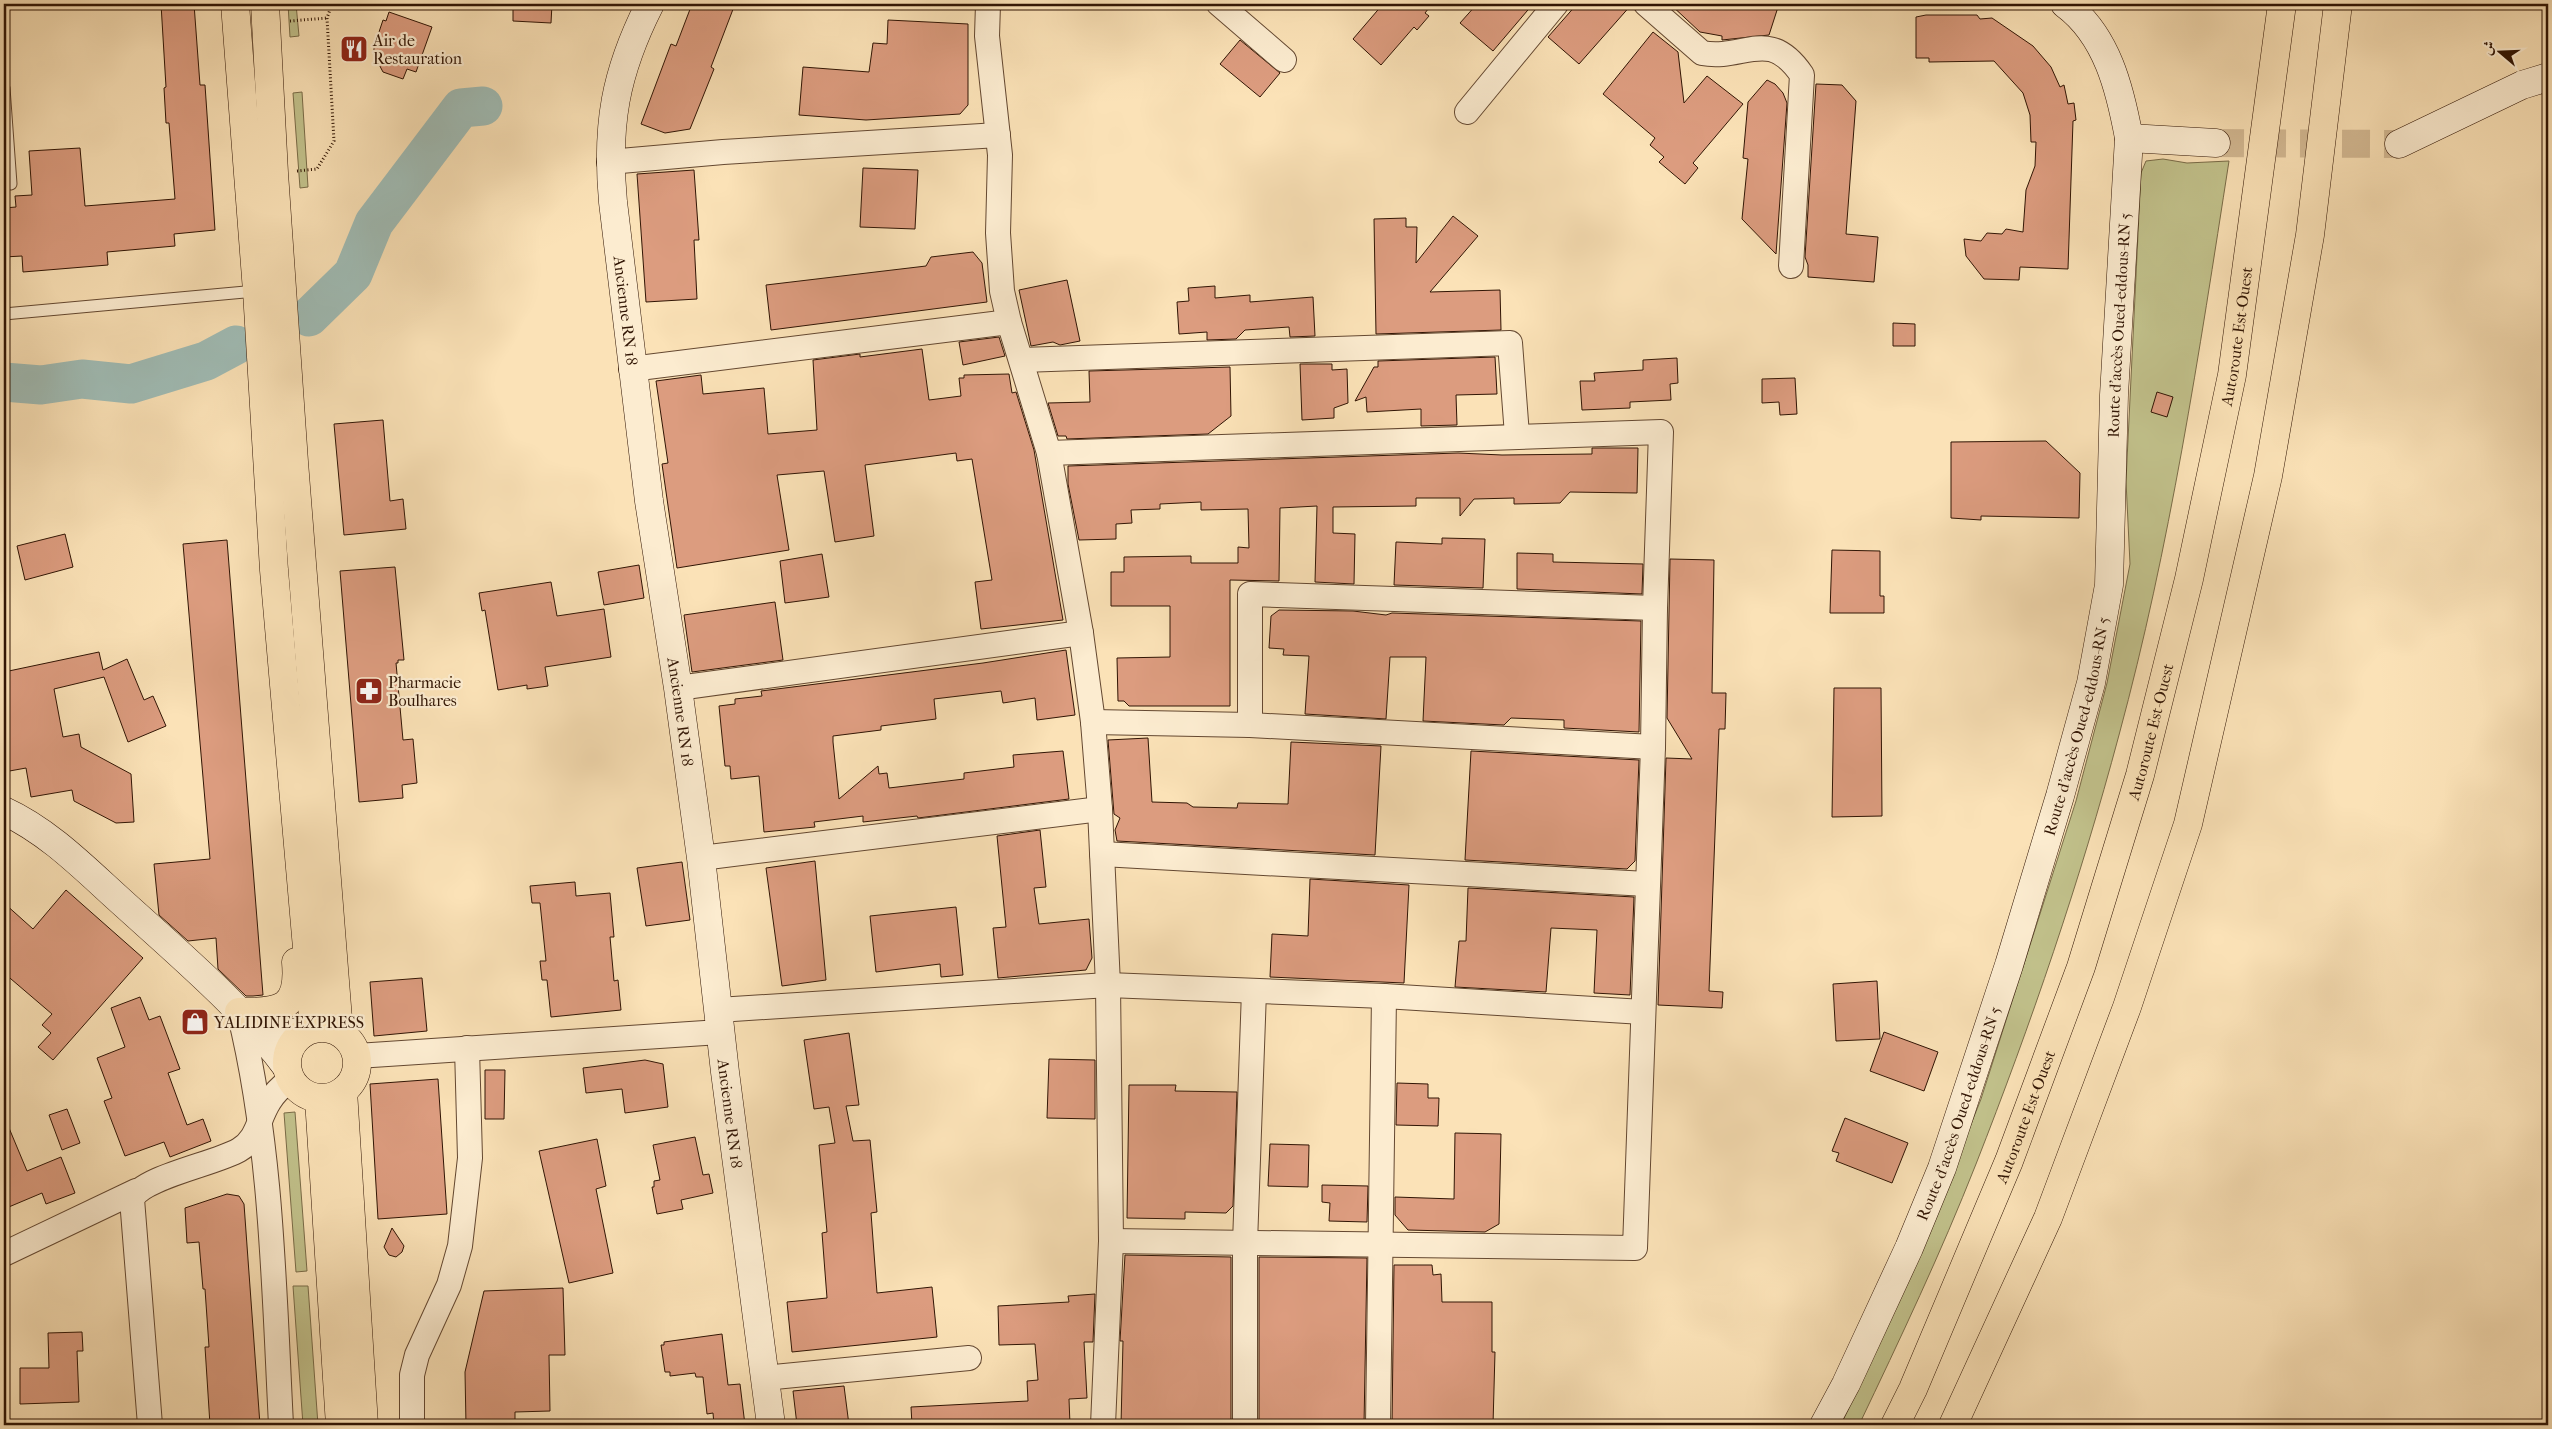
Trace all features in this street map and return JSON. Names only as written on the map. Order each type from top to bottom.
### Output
[{"type":"main road","points":[[235,4],[257,291],[274,570],[318,1031]]},
{"type":"main road","name":"Ancienne RN 18","points":[[650,4],[631,42],[615,95],[609,162],[631,369],[702,858],[719,1021],[771,1425]]},
{"type":"main road","name":"Route d'accès Oued-eddous-RN 5","points":[[1824,1425],[1846,1384],[1905,1257],[1942,1168],[2009,965],[2091,683],[2108,585],[2114,395],[2129,138],[2123,108],[2106,52],[2074,11],[2065,4]]},
{"type":"main road","name":"Autoroute Est-Ouest","points":[[1895,1425],[1913,1389],[2012,1151],[2082,967],[2140,775],[2189,579],[2232,375],[2282,4]]},
{"type":"main road","points":[[1953,1425],[2048,1218],[2127,1007],[2188,824],[2268,476],[2310,235],[2338,4]]},
{"type":"main road","points":[[275,12],[274,173],[293,452],[318,1031]]},
{"type":"main road","points":[[2399,144],[2522,85],[2548,78]]},
{"type":"main road","points":[[2129,138],[2216,142]]},
{"type":"main road","points":[[4,811],[20,818],[45,836],[244,1017],[302,1093],[331,1095],[355,1076],[357,1056],[350,1042],[318,1031],[275,1030],[244,1017]]},
{"type":"main road","points":[[244,1017],[278,1010],[285,1006],[296,992],[298,978],[294,911],[301,864]]},
{"type":"main road","points":[[288,1073],[289,1050],[318,1031]]},
{"type":"main road","points":[[331,1095],[340,1425]]},
{"type":"main road","points":[[331,1095],[364,1425]]},
{"type":"street","points":[[988,4],[987,36],[1000,155],[998,234],[1002,291],[1009,322],[1049,453],[1081,632],[1093,722],[1100,809],[1108,985],[1111,1241],[1104,1425]]},
{"type":"street","points":[[1219,4],[1284,60]]},
{"type":"street","points":[[1468,112],[1556,4]]},
{"type":"street","points":[[1646,4],[1702,53],[1713,55],[1754,47],[1774,50],[1791,59],[1802,75],[1792,266]]},
{"type":"street","points":[[609,162],[723,152],[998,136]]},
{"type":"street","points":[[631,369],[1009,322]]},
{"type":"street","points":[[1022,360],[1510,343],[1517,435]]},
{"type":"street","points":[[1049,453],[1517,435],[1661,432],[1655,608],[1653,747],[1635,1248],[1382,1243],[1111,1241]]},
{"type":"street","points":[[1250,725],[1250,594],[1655,608]]},
{"type":"street","points":[[678,688],[1081,632]]},
{"type":"street","points":[[1093,722],[1250,725],[1653,747]]},
{"type":"street","points":[[702,858],[1100,809]]},
{"type":"street","points":[[1102,854],[1647,884]]},
{"type":"street","points":[[357,1056],[467,1048],[719,1021],[1108,985],[1384,996],[1643,1012]]},
{"type":"street","points":[[1245,1425],[1245,1243],[1254,991]]},
{"type":"street","points":[[1378,1425],[1384,996]]},
{"type":"street","points":[[244,1017],[260,1121],[274,1281],[281,1425]]},
{"type":"street","points":[[412,1425],[412,1375],[417,1355],[449,1286],[461,1237],[470,1158],[467,1048]]},
{"type":"street","points":[[4,1254],[136,1191],[240,1150],[253,1138],[260,1121],[288,1073]]},
{"type":"street","points":[[136,1191],[132,1199],[133,1222],[148,1379],[150,1425]]},
{"type":"street","points":[[764,1378],[969,1358]]},
{"type":"lane","points":[[4,88],[11,184]]},
{"type":"lane","points":[[4,314],[257,291]]},
{"type":"path","points":[[297,171],[317,169],[334,141],[327,18],[332,4]]},
{"type":"path","points":[[275,12],[327,18]]},
{"type":"green space","points":[[288,4],[296,4],[299,36],[290,37]]},
{"type":"green space","points":[[302,92],[308,187],[300,188],[293,93]]},
{"type":"green space","points":[[2163,159],[2187,163],[2229,161],[2182,450],[2153,593],[2119,735],[2088,844],[2053,952],[2016,1058],[1963,1197],[1905,1328],[1859,1425],[1841,1425],[1919,1256],[1981,1099],[2076,801],[2107,683],[2130,564],[2126,481],[2141,173],[2146,161]]},
{"type":"green space","points":[[295,1112],[307,1271],[296,1272],[284,1113]]},
{"type":"green space","points":[[293,1286],[308,1286],[318,1425],[303,1425]]},
{"type":"building","points":[[161,4],[194,4],[200,85],[205,85],[215,230],[174,234],[175,246],[107,252],[108,265],[23,272],[22,256],[4,257],[4,208],[16,207],[15,196],[32,195],[29,151],[80,148],[85,206],[175,199],[169,123],[166,123],[164,88],[166,87]]},
{"type":"building","points":[[513,4],[552,4],[551,23],[513,21]]},
{"type":"building","points":[[692,4],[735,4],[711,67],[714,69],[690,129],[665,133],[641,124],[671,44],[676,46]]},
{"type":"building","points":[[1383,4],[1432,4],[1425,13],[1429,16],[1417,30],[1414,27],[1381,65],[1353,39]]},
{"type":"building","points":[[1477,4],[1533,4],[1493,51],[1460,23]]},
{"type":"building","points":[[1577,4],[1632,4],[1579,64],[1548,37]]},
{"type":"building","points":[[1670,4],[1779,4],[1769,35],[1722,40],[1722,36],[1700,32]]},
{"type":"building","points":[[389,12],[432,27],[416,72],[407,69],[403,79],[383,72],[374,55],[374,47],[383,20],[386,21]]},
{"type":"building","points":[[1926,15],[1977,15],[1980,19],[1992,18],[2033,46],[2051,67],[2060,87],[2064,85],[2068,104],[2074,103],[2076,120],[2073,121],[2068,269],[2020,267],[2019,280],[1984,279],[1966,256],[1964,239],[1981,241],[1987,233],[2002,234],[2006,229],[2023,232],[2026,190],[2035,166],[2036,142],[2031,142],[2030,115],[2023,93],[1994,61],[1929,62],[1929,58],[1916,58],[1916,17]]},
{"type":"building","points":[[888,20],[968,24],[968,105],[960,114],[866,120],[799,115],[803,67],[869,72],[873,43],[887,44]]},
{"type":"building","points":[[1653,32],[1678,52],[1684,103],[1707,76],[1743,104],[1693,163],[1698,168],[1685,184],[1659,162],[1664,157],[1650,145],[1655,138],[1603,94]]},
{"type":"building","points":[[1240,40],[1280,73],[1260,97],[1220,64]]},
{"type":"building","points":[[1767,80],[1775,84],[1783,93],[1787,103],[1776,254],[1742,219],[1748,159],[1743,158],[1748,102]]},
{"type":"building","points":[[1816,84],[1842,85],[1856,101],[1846,234],[1878,237],[1874,282],[1808,277],[1808,265],[1805,257]]},
{"type":"building","points":[[863,168],[918,170],[915,229],[860,227]]},
{"type":"building","points":[[694,170],[699,240],[694,240],[697,299],[646,302],[637,174]]},
{"type":"building","points":[[1453,216],[1478,236],[1430,292],[1500,290],[1501,330],[1376,334],[1374,219],[1406,218],[1406,227],[1417,227],[1416,263]]},
{"type":"building","points":[[973,252],[982,263],[987,302],[771,330],[766,285],[926,266],[931,257]]},
{"type":"building","points":[[1067,280],[1080,341],[1060,345],[1053,342],[1031,346],[1019,290]]},
{"type":"building","points":[[1215,286],[1215,298],[1250,295],[1250,302],[1313,297],[1315,336],[1290,337],[1289,327],[1245,330],[1236,339],[1207,340],[1207,332],[1179,334],[1177,302],[1189,301],[1188,288]]},
{"type":"building","points":[[1893,323],[1915,324],[1915,346],[1893,346]]},
{"type":"building","points":[[999,337],[1005,356],[963,365],[959,342]]},
{"type":"building","points":[[922,349],[929,400],[961,396],[959,378],[964,378],[964,375],[1009,374],[1012,393],[1016,392],[1034,450],[1063,620],[981,629],[975,582],[992,580],[972,459],[957,461],[956,453],[865,465],[874,536],[835,542],[824,471],[777,475],[789,550],[677,568],[662,464],[668,463],[656,381],[701,375],[703,394],[764,388],[768,434],[817,430],[813,360],[860,354],[860,357]]},
{"type":"building","points":[[1495,357],[1497,394],[1456,395],[1457,425],[1421,426],[1421,409],[1367,412],[1366,397],[1355,401],[1374,367],[1378,367],[1378,361]]},
{"type":"building","points":[[1677,358],[1678,383],[1670,384],[1671,400],[1630,402],[1630,408],[1582,410],[1580,381],[1595,381],[1594,373],[1643,370],[1643,360]]},
{"type":"building","points":[[1300,364],[1332,364],[1332,370],[1347,369],[1348,403],[1334,408],[1334,418],[1302,420]]},
{"type":"building","points":[[1230,367],[1231,416],[1208,434],[1067,439],[1066,436],[1058,436],[1048,403],[1090,402],[1089,371]]},
{"type":"building","points":[[1795,378],[1797,414],[1780,415],[1779,402],[1762,403],[1762,379]]},
{"type":"building","points":[[2157,392],[2173,397],[2167,417],[2151,412]]},
{"type":"building","points":[[383,420],[390,501],[403,499],[406,529],[344,535],[334,424]]},
{"type":"building","points":[[2046,441],[2080,473],[2079,518],[1981,516],[1981,520],[1951,518],[1951,442]]},
{"type":"building","points":[[1592,448],[1638,448],[1637,493],[1570,492],[1560,503],[1514,504],[1514,498],[1474,499],[1460,516],[1460,498],[1416,498],[1416,506],[1333,507],[1333,533],[1355,534],[1354,584],[1315,582],[1317,506],[1280,508],[1279,581],[1230,580],[1230,706],[1129,706],[1124,701],[1118,701],[1117,658],[1170,657],[1170,606],[1111,606],[1111,572],[1124,572],[1124,557],[1191,556],[1191,563],[1238,563],[1238,547],[1249,548],[1248,509],[1201,510],[1201,502],[1160,504],[1160,509],[1131,510],[1132,523],[1116,524],[1116,539],[1079,540],[1068,484],[1068,466],[1458,453],[1502,455],[1592,454]]},
{"type":"building","points":[[65,534],[73,567],[25,580],[17,546]]},
{"type":"building","points":[[1442,538],[1485,539],[1483,588],[1394,585],[1396,542],[1442,544]]},
{"type":"building","points":[[227,540],[263,995],[253,996],[246,996],[218,969],[216,938],[188,941],[159,915],[154,864],[210,859],[183,544]]},
{"type":"building","points":[[1832,550],[1880,551],[1880,596],[1884,596],[1884,613],[1830,613]]},
{"type":"building","points":[[1517,553],[1553,554],[1553,562],[1643,564],[1642,594],[1517,589]]},
{"type":"building","points":[[822,554],[829,597],[785,603],[780,561]]},
{"type":"building","points":[[1670,559],[1714,560],[1712,693],[1726,693],[1725,729],[1719,729],[1709,991],[1723,992],[1722,1008],[1658,1005],[1666,758],[1692,759],[1667,718]]},
{"type":"building","points":[[639,565],[644,598],[604,605],[598,572]]},
{"type":"building","points":[[395,567],[404,660],[398,660],[398,663],[396,663],[403,740],[413,739],[417,783],[402,785],[403,798],[359,802],[340,571]]},
{"type":"building","points":[[551,582],[557,616],[604,609],[611,657],[545,667],[548,686],[527,689],[527,685],[498,690],[485,610],[482,611],[479,593]]},
{"type":"building","points":[[775,602],[783,660],[692,672],[684,615]]},
{"type":"building","points":[[1279,610],[1353,611],[1386,615],[1392,613],[1641,621],[1639,732],[1564,728],[1564,720],[1511,718],[1504,725],[1423,721],[1426,657],[1390,657],[1386,719],[1305,714],[1309,656],[1283,655],[1284,649],[1269,648],[1271,616]]},
{"type":"building","points":[[1066,650],[1075,715],[1037,720],[1035,698],[1003,703],[1001,691],[934,699],[936,719],[881,726],[881,730],[833,736],[833,742],[839,799],[878,766],[879,774],[887,773],[889,788],[964,779],[964,773],[1014,767],[1013,755],[1063,751],[1069,799],[918,818],[917,816],[863,822],[863,816],[814,822],[815,827],[764,832],[759,776],[731,779],[730,766],[725,766],[719,706],[735,704],[735,699],[762,696],[761,691],[983,663]]},
{"type":"building","points":[[99,652],[103,670],[127,659],[144,700],[153,696],[166,726],[128,742],[104,677],[54,689],[63,737],[79,734],[81,747],[131,774],[134,822],[116,823],[74,801],[72,790],[31,797],[26,768],[4,772],[4,672]]},
{"type":"building","points":[[1834,688],[1881,688],[1882,816],[1832,817]]},
{"type":"building","points":[[1148,738],[1152,802],[1187,803],[1193,807],[1237,808],[1238,803],[1288,804],[1291,742],[1381,746],[1375,855],[1117,841],[1115,830],[1120,818],[1114,814],[1108,740]]},
{"type":"building","points":[[1471,751],[1639,760],[1635,861],[1627,869],[1465,860]]},
{"type":"building","points":[[1040,830],[1046,887],[1034,888],[1039,924],[1089,919],[1092,958],[1086,970],[998,978],[993,928],[1006,927],[997,836]]},
{"type":"building","points":[[815,861],[826,980],[782,986],[766,868]]},
{"type":"building","points":[[682,862],[690,920],[646,926],[637,868]]},
{"type":"building","points":[[1310,879],[1409,885],[1404,983],[1270,977],[1272,934],[1308,936]]},
{"type":"building","points":[[575,882],[576,896],[610,893],[614,937],[610,937],[614,981],[618,980],[621,1010],[551,1017],[547,980],[542,980],[540,961],[546,961],[540,903],[532,903],[530,886]]},
{"type":"building","points":[[1468,888],[1634,897],[1630,995],[1594,993],[1597,930],[1551,928],[1546,992],[1455,987],[1459,941],[1466,941]]},
{"type":"building","points":[[66,890],[143,958],[53,1060],[38,1047],[51,1033],[42,1025],[52,1014],[4,973],[4,903],[33,929]]},
{"type":"building","points":[[956,907],[963,975],[941,977],[940,964],[876,972],[870,916]]},
{"type":"building","points":[[422,978],[427,1031],[374,1036],[370,982]]},
{"type":"building","points":[[1877,981],[1880,1039],[1836,1041],[1833,984]]},
{"type":"building","points":[[140,997],[149,1020],[160,1016],[180,1069],[168,1073],[187,1125],[203,1119],[211,1141],[170,1157],[164,1142],[125,1156],[104,1101],[112,1098],[97,1058],[125,1047],[111,1008]]},
{"type":"building","points":[[1884,1032],[1938,1052],[1924,1091],[1870,1071]]},
{"type":"building","points":[[849,1033],[859,1105],[846,1106],[853,1141],[870,1140],[877,1212],[871,1213],[877,1293],[932,1287],[937,1337],[792,1352],[787,1302],[827,1298],[822,1233],[827,1232],[819,1145],[835,1143],[829,1107],[814,1109],[804,1040]]},
{"type":"building","points":[[1049,1059],[1095,1060],[1095,1119],[1047,1118]]},
{"type":"building","points":[[645,1060],[663,1064],[668,1107],[625,1113],[622,1089],[586,1093],[583,1068]]},
{"type":"building","points":[[485,1070],[505,1070],[504,1119],[485,1119]]},
{"type":"building","points":[[438,1079],[447,1214],[378,1219],[370,1084]]},
{"type":"building","points":[[1397,1083],[1428,1084],[1428,1098],[1439,1098],[1438,1126],[1396,1125]]},
{"type":"building","points":[[1129,1085],[1176,1085],[1175,1091],[1237,1092],[1233,1206],[1226,1213],[1185,1212],[1185,1219],[1127,1218]]},
{"type":"building","points":[[67,1109],[80,1143],[62,1150],[49,1115]]},
{"type":"building","points":[[4,1116],[27,1171],[61,1157],[75,1193],[46,1204],[42,1193],[4,1209]]},
{"type":"building","points":[[1845,1118],[1908,1143],[1892,1183],[1836,1161],[1839,1153],[1832,1151]]},
{"type":"building","points":[[1455,1133],[1501,1134],[1499,1224],[1485,1232],[1408,1230],[1395,1215],[1395,1197],[1454,1199]]},
{"type":"building","points":[[695,1137],[703,1175],[709,1174],[713,1193],[681,1200],[683,1209],[657,1214],[652,1187],[654,1187],[654,1181],[660,1180],[653,1145]]},
{"type":"building","points":[[597,1139],[606,1186],[596,1189],[613,1273],[569,1283],[539,1151]]},
{"type":"building","points":[[1270,1144],[1309,1145],[1308,1187],[1268,1186]]},
{"type":"building","points":[[1322,1185],[1368,1186],[1367,1222],[1329,1221],[1330,1203],[1322,1202]]},
{"type":"building","points":[[227,1194],[239,1196],[244,1204],[260,1425],[210,1425],[205,1347],[209,1347],[205,1289],[203,1289],[199,1242],[187,1243],[185,1208]]},
{"type":"building","points":[[392,1228],[404,1246],[402,1252],[396,1257],[389,1255],[384,1247]]},
{"type":"building","points":[[1125,1255],[1231,1257],[1231,1425],[1121,1425],[1123,1341],[1120,1341]]},
{"type":"building","points":[[1259,1257],[1367,1258],[1364,1425],[1259,1425]]},
{"type":"building","points":[[1394,1265],[1432,1265],[1433,1275],[1441,1274],[1442,1302],[1492,1302],[1492,1352],[1495,1352],[1493,1425],[1392,1425]]},
{"type":"building","points":[[563,1288],[565,1355],[549,1355],[550,1411],[515,1412],[515,1425],[466,1425],[465,1372],[484,1291]]},
{"type":"building","points":[[1095,1294],[1093,1342],[1084,1342],[1087,1398],[1069,1399],[1070,1425],[912,1425],[911,1407],[1028,1401],[1027,1381],[1038,1380],[1035,1344],[999,1345],[998,1306],[1069,1302],[1068,1296]]},
{"type":"building","points":[[82,1332],[83,1351],[77,1351],[79,1402],[20,1404],[20,1368],[49,1368],[48,1333]]},
{"type":"building","points":[[722,1334],[728,1385],[740,1384],[745,1425],[714,1425],[713,1413],[707,1414],[703,1377],[696,1377],[695,1373],[670,1376],[670,1372],[665,1372],[661,1345],[664,1345],[664,1342]]},
{"type":"building","points":[[844,1386],[849,1425],[797,1425],[793,1391]]},
{"type":"waterway","points":[[309,317],[353,274],[374,223],[461,108],[483,106]]},
{"type":"waterway","points":[[4,382],[41,385],[82,379],[131,384],[206,361],[236,345]]},
{"type":"tunnel","points":[[2216,143],[2399,144]]},
{"type":"place","name":"Air de Restauration","points":[[354,49]]},
{"type":"place","name":"Pharmacie Boulhares","points":[[369,691]]},
{"type":"place","name":"YALIDINE EXPRESS","points":[[195,1022]]}]
